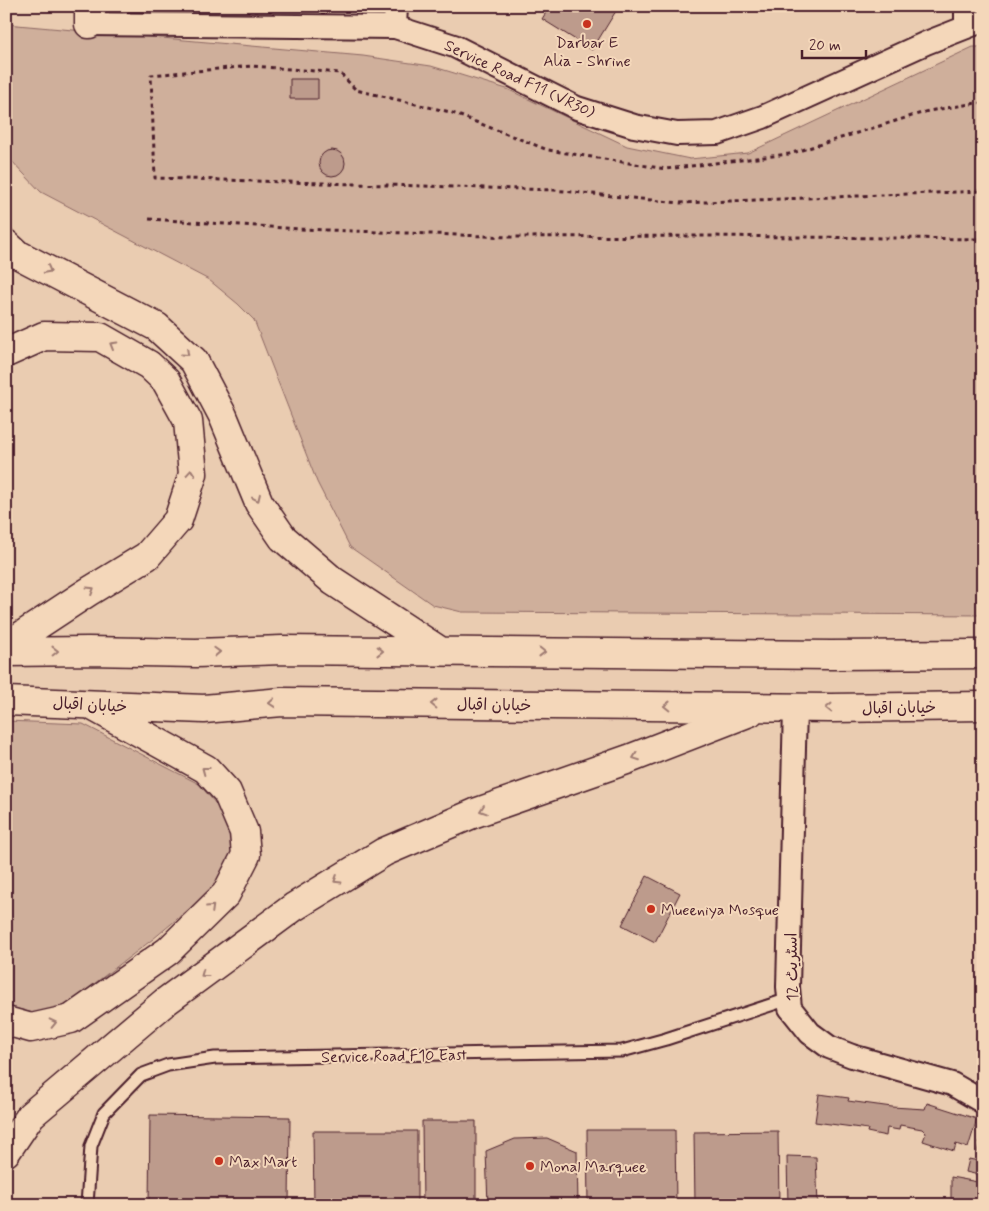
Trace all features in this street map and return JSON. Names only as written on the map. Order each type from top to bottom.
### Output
[{"type":"main road","points":[[6,244],[17,254],[157,327],[194,360],[223,416],[258,503],[283,538],[334,581],[440,651]]},
{"type":"main road","points":[[6,354],[44,336],[100,337],[149,365],[166,381],[188,421],[192,474],[178,520],[147,556],[6,646]]},
{"type":"main road","points":[[6,652],[282,650],[822,655],[983,654]]},
{"type":"main road","name":"خیابان اقبال","points":[[6,701],[204,709],[282,702],[795,708],[983,706]]},
{"type":"main road","points":[[6,1021],[31,1028],[71,1019],[168,951],[226,894],[246,855],[244,832],[227,792],[206,769],[89,705]]},
{"type":"main road","points":[[6,1152],[31,1115],[165,1002],[294,907],[384,852],[475,813],[629,759],[763,707]]},
{"type":"street","name":"Service Road F11 (VR30)","points":[[89,15],[396,17],[576,108],[634,126],[677,134],[717,133],[763,117],[926,43],[972,19]]},
{"type":"street","name":"اسٹریٹ 12","points":[[795,708],[788,986],[790,1008],[818,1040],[829,1047],[852,1056],[952,1084],[983,1102]]},
{"type":"lane","name":"Service Road F10 East","points":[[87,1205],[91,1146],[104,1113],[141,1075],[168,1065],[215,1058],[622,1051],[666,1039],[789,999]]},
{"type":"path","points":[[983,102],[928,111],[789,154],[666,169],[548,150],[450,112],[356,90],[340,73],[252,66],[150,75],[155,178],[554,190],[680,203],[983,191]]},
{"type":"path","points":[[149,219],[311,229],[510,237],[707,236],[983,239]]},
{"type":"shaded area","points":[[6,24],[363,56],[431,66],[507,89],[627,146],[690,159],[748,153],[973,47],[983,47],[983,615],[462,612],[433,605],[350,547],[317,482],[254,320],[209,280],[41,192],[8,157],[6,154]]},
{"type":"shaded area","points":[[6,721],[83,724],[199,784],[216,804],[232,832],[233,852],[218,885],[153,939],[65,1006],[33,1013],[6,1006]]},
{"type":"building","points":[[550,6],[619,6],[592,50],[542,19]]},
{"type":"building","points":[[290,79],[318,79],[318,99],[290,99]]},
{"type":"building","points":[[332,150],[341,154],[345,163],[341,172],[332,176],[323,172],[319,163],[323,154]]},
{"type":"building","name":"Mueeniya Mosque","points":[[647,876],[680,893],[655,942],[622,925]]},
{"type":"building","points":[[819,1094],[849,1098],[848,1101],[892,1107],[925,1109],[927,1103],[977,1119],[968,1148],[956,1144],[954,1151],[923,1141],[926,1133],[922,1129],[900,1125],[899,1130],[887,1128],[886,1136],[867,1132],[868,1129],[815,1122]]},
{"type":"building","name":"Max Mart","points":[[150,1115],[290,1117],[289,1205],[149,1205]]},
{"type":"building","points":[[422,1121],[476,1121],[476,1205],[423,1205]]},
{"type":"building","points":[[587,1130],[675,1130],[676,1205],[588,1205]]},
{"type":"building","points":[[313,1131],[417,1131],[417,1205],[314,1205]]},
{"type":"building","points":[[778,1131],[779,1205],[695,1205],[694,1132]]},
{"type":"building","points":[[983,1132],[983,1153],[977,1152]]},
{"type":"building","points":[[547,1138],[577,1151],[578,1205],[488,1205],[486,1151],[515,1139]]},
{"type":"building","points":[[787,1156],[816,1157],[818,1205],[788,1205]]},
{"type":"building","points":[[969,1159],[983,1162],[983,1176],[966,1172]]},
{"type":"building","points":[[951,1177],[983,1183],[983,1205],[951,1205]]},
{"type":"place","name":"Darbar E Alia - Shrine","points":[[587,24]]},
{"type":"place","name":"Mueeniya Mosque","points":[[651,909]]},
{"type":"place","name":"Max Mart","points":[[219,1161]]},
{"type":"place","name":"Monal Marquee","points":[[530,1166]]}]
